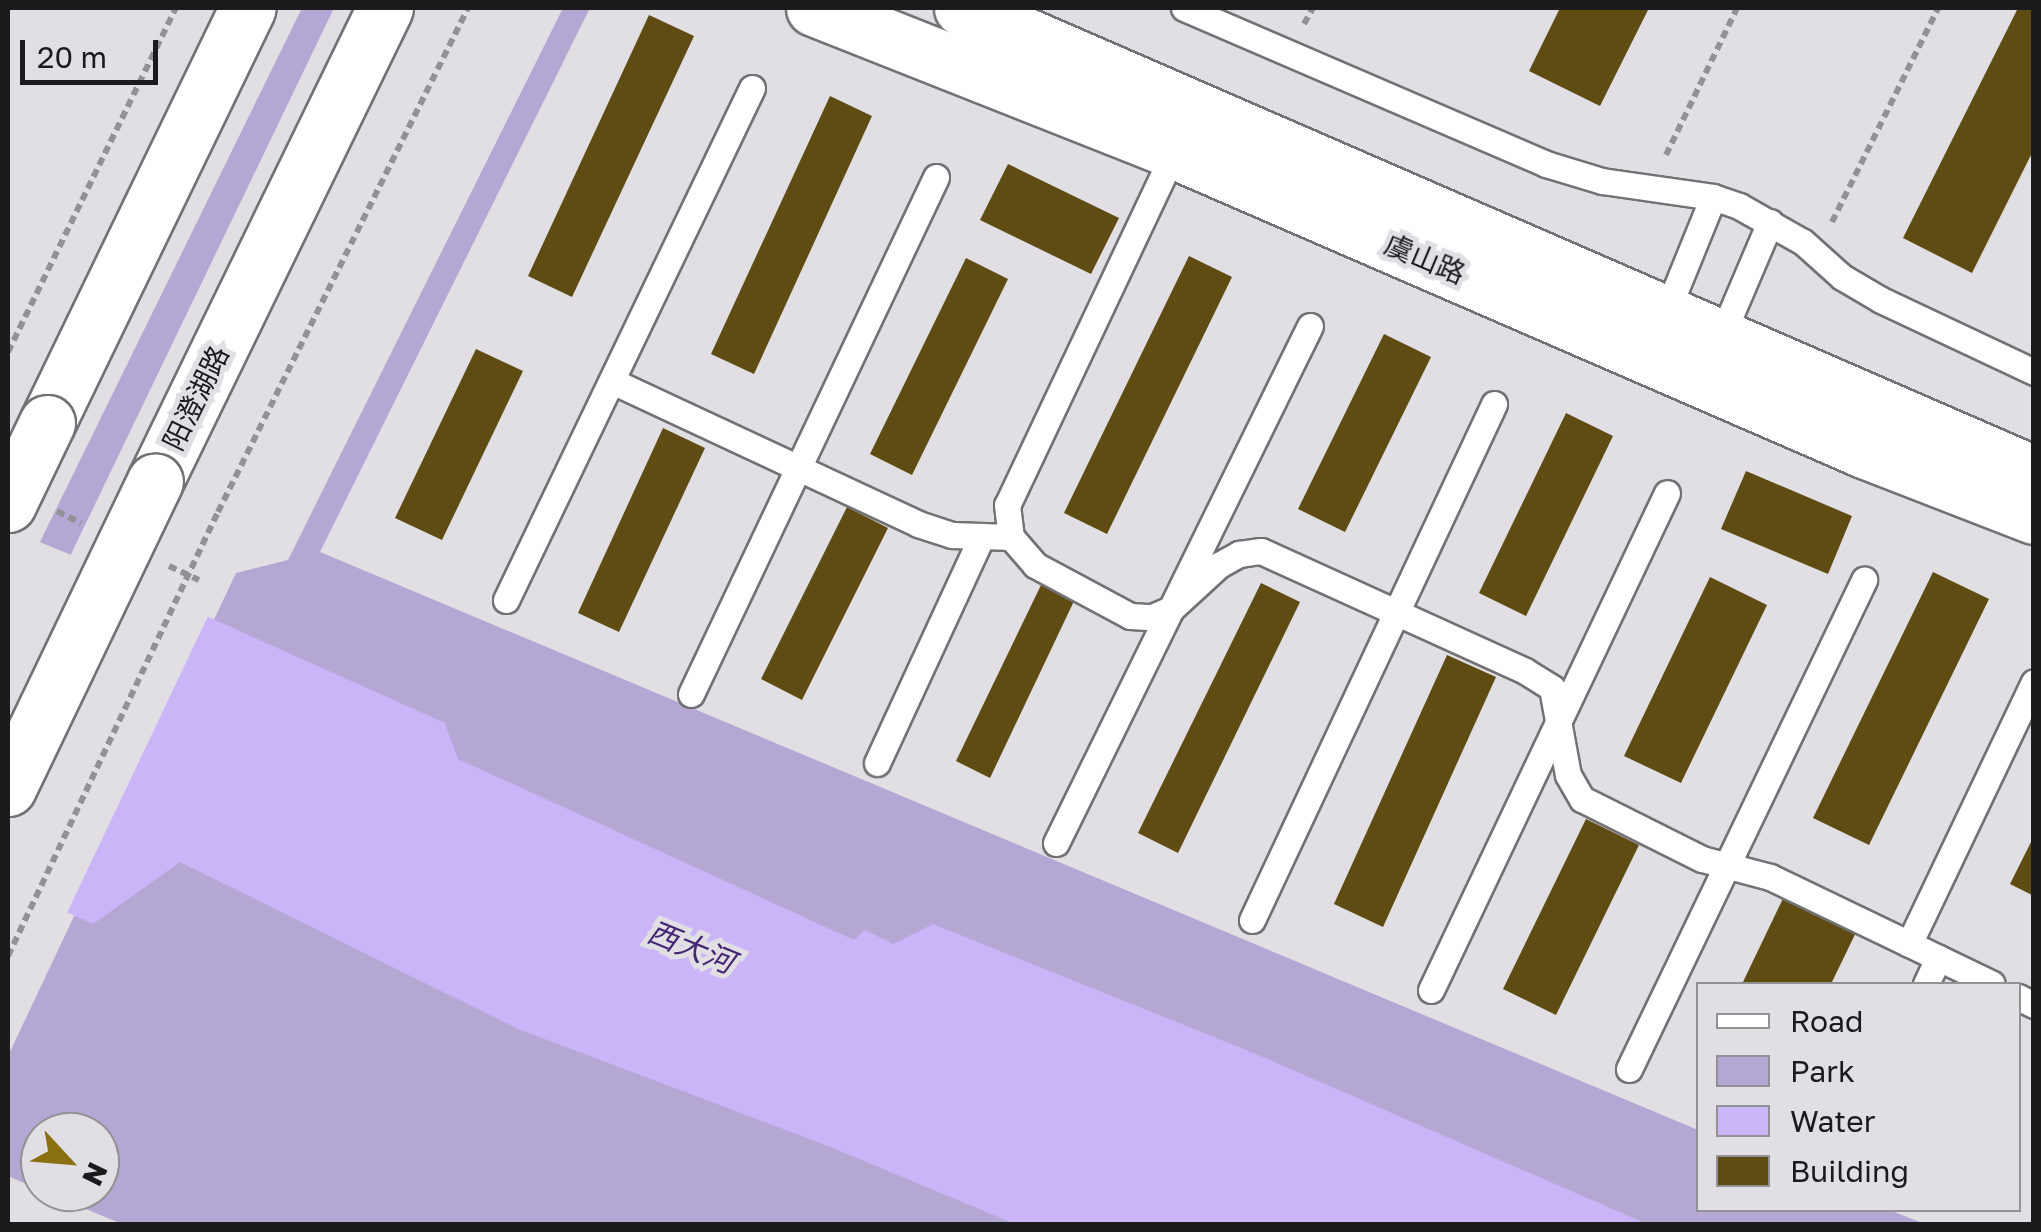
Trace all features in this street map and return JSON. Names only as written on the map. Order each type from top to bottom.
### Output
[{"type":"street","points":[[8,504],[248,8]]},
{"type":"street","name":"阳澄湖路","points":[[8,788],[385,8]]},
{"type":"street","name":"虞山路","points":[[814,8],[1186,129],[1666,314],[2034,474]]},
{"type":"street","name":"虞山路","points":[[962,8],[1186,129],[1864,450],[2034,516]]},
{"type":"lane","points":[[1184,8],[1546,164],[1650,190],[1713,197],[1770,222],[1818,252],[1842,277],[1881,300],[2034,372]]},
{"type":"lane","points":[[506,600],[752,88]]},
{"type":"lane","points":[[1186,129],[1017,474],[1006,505],[1011,537],[1035,566],[1130,616],[1152,617],[1171,609],[1219,565],[1238,554],[1261,552],[1552,688],[1568,775],[1582,799],[1702,860],[1770,877],[1988,982]]},
{"type":"lane","points":[[691,694],[936,177]]},
{"type":"lane","points":[[1666,314],[1713,197]]},
{"type":"lane","points":[[1721,338],[1770,222]]},
{"type":"lane","points":[[1056,842],[1310,326]]},
{"type":"lane","points":[[612,381],[918,524],[952,535],[1011,537]]},
{"type":"lane","points":[[1252,920],[1494,404]]},
{"type":"lane","points":[[1431,990],[1667,494]]},
{"type":"lane","points":[[877,763],[982,536]]},
{"type":"lane","points":[[1630,1070],[1864,580]]},
{"type":"lane","points":[[1910,944],[2034,682]]},
{"type":"lane","points":[[1927,982],[1938,958]]},
{"type":"path","points":[[8,352],[176,8]]},
{"type":"path","points":[[8,956],[218,512],[468,8]]},
{"type":"path","points":[[1650,190],[1737,8]]},
{"type":"path","points":[[1818,252],[1938,8]]},
{"type":"green space","points":[[302,8],[334,8],[8,685],[8,607]]},
{"type":"green space","points":[[563,8],[590,8],[320,552],[1696,1129],[1696,1212],[1894,1212],[1925,1224],[122,1224],[93,1212],[120,1212],[120,1112],[20,1112],[20,1181],[8,1176],[8,1056],[236,573],[288,560]]},
{"type":"water","name":"西大河","points":[[186,607],[445,723],[458,759],[854,940],[865,930],[893,944],[933,924],[1256,1054],[1647,1224],[1015,1224],[828,1146],[518,1029],[180,862],[93,924],[8,886]]},
{"type":"pier","points":[[8,529],[210,612],[65,917],[8,892]]},
{"type":"building","points":[[1560,8],[1649,8],[1600,106],[1529,71]]},
{"type":"building","points":[[2018,8],[2034,8],[2034,149],[1972,273],[1903,238]]},
{"type":"building","points":[[649,15],[694,36],[572,297],[528,276]]},
{"type":"building","points":[[830,96],[872,116],[754,374],[711,354]]},
{"type":"building","points":[[1008,164],[1119,218],[1091,274],[980,220]]},
{"type":"building","points":[[1189,256],[1232,277],[1107,534],[1064,513]]},
{"type":"building","points":[[966,258],[1008,279],[912,475],[870,454]]},
{"type":"building","points":[[1384,334],[1431,357],[1345,532],[1298,509]]},
{"type":"building","points":[[476,349],[523,371],[442,540],[395,518]]},
{"type":"building","points":[[1566,413],[1613,436],[1526,616],[1479,593]]},
{"type":"building","points":[[663,428],[705,448],[619,632],[578,613]]},
{"type":"building","points":[[1746,471],[1852,516],[1828,574],[1721,529]]},
{"type":"building","points":[[847,507],[888,528],[802,700],[761,679]]},
{"type":"building","points":[[1933,572],[1989,599],[1869,845],[1813,818]]},
{"type":"building","points":[[1710,577],[1767,605],[1681,783],[1624,756]]},
{"type":"building","points":[[1042,583],[1075,599],[990,778],[956,761]]},
{"type":"building","points":[[1261,583],[1300,602],[1178,853],[1138,833]]},
{"type":"building","points":[[1447,655],[1496,677],[1383,927],[1334,904]]},
{"type":"building","points":[[1586,819],[1639,845],[1556,1015],[1503,989]]},
{"type":"building","points":[[2034,836],[2034,896],[2010,884]]},
{"type":"building","points":[[1789,886],[1862,920],[1832,982],[1743,982]]}]
